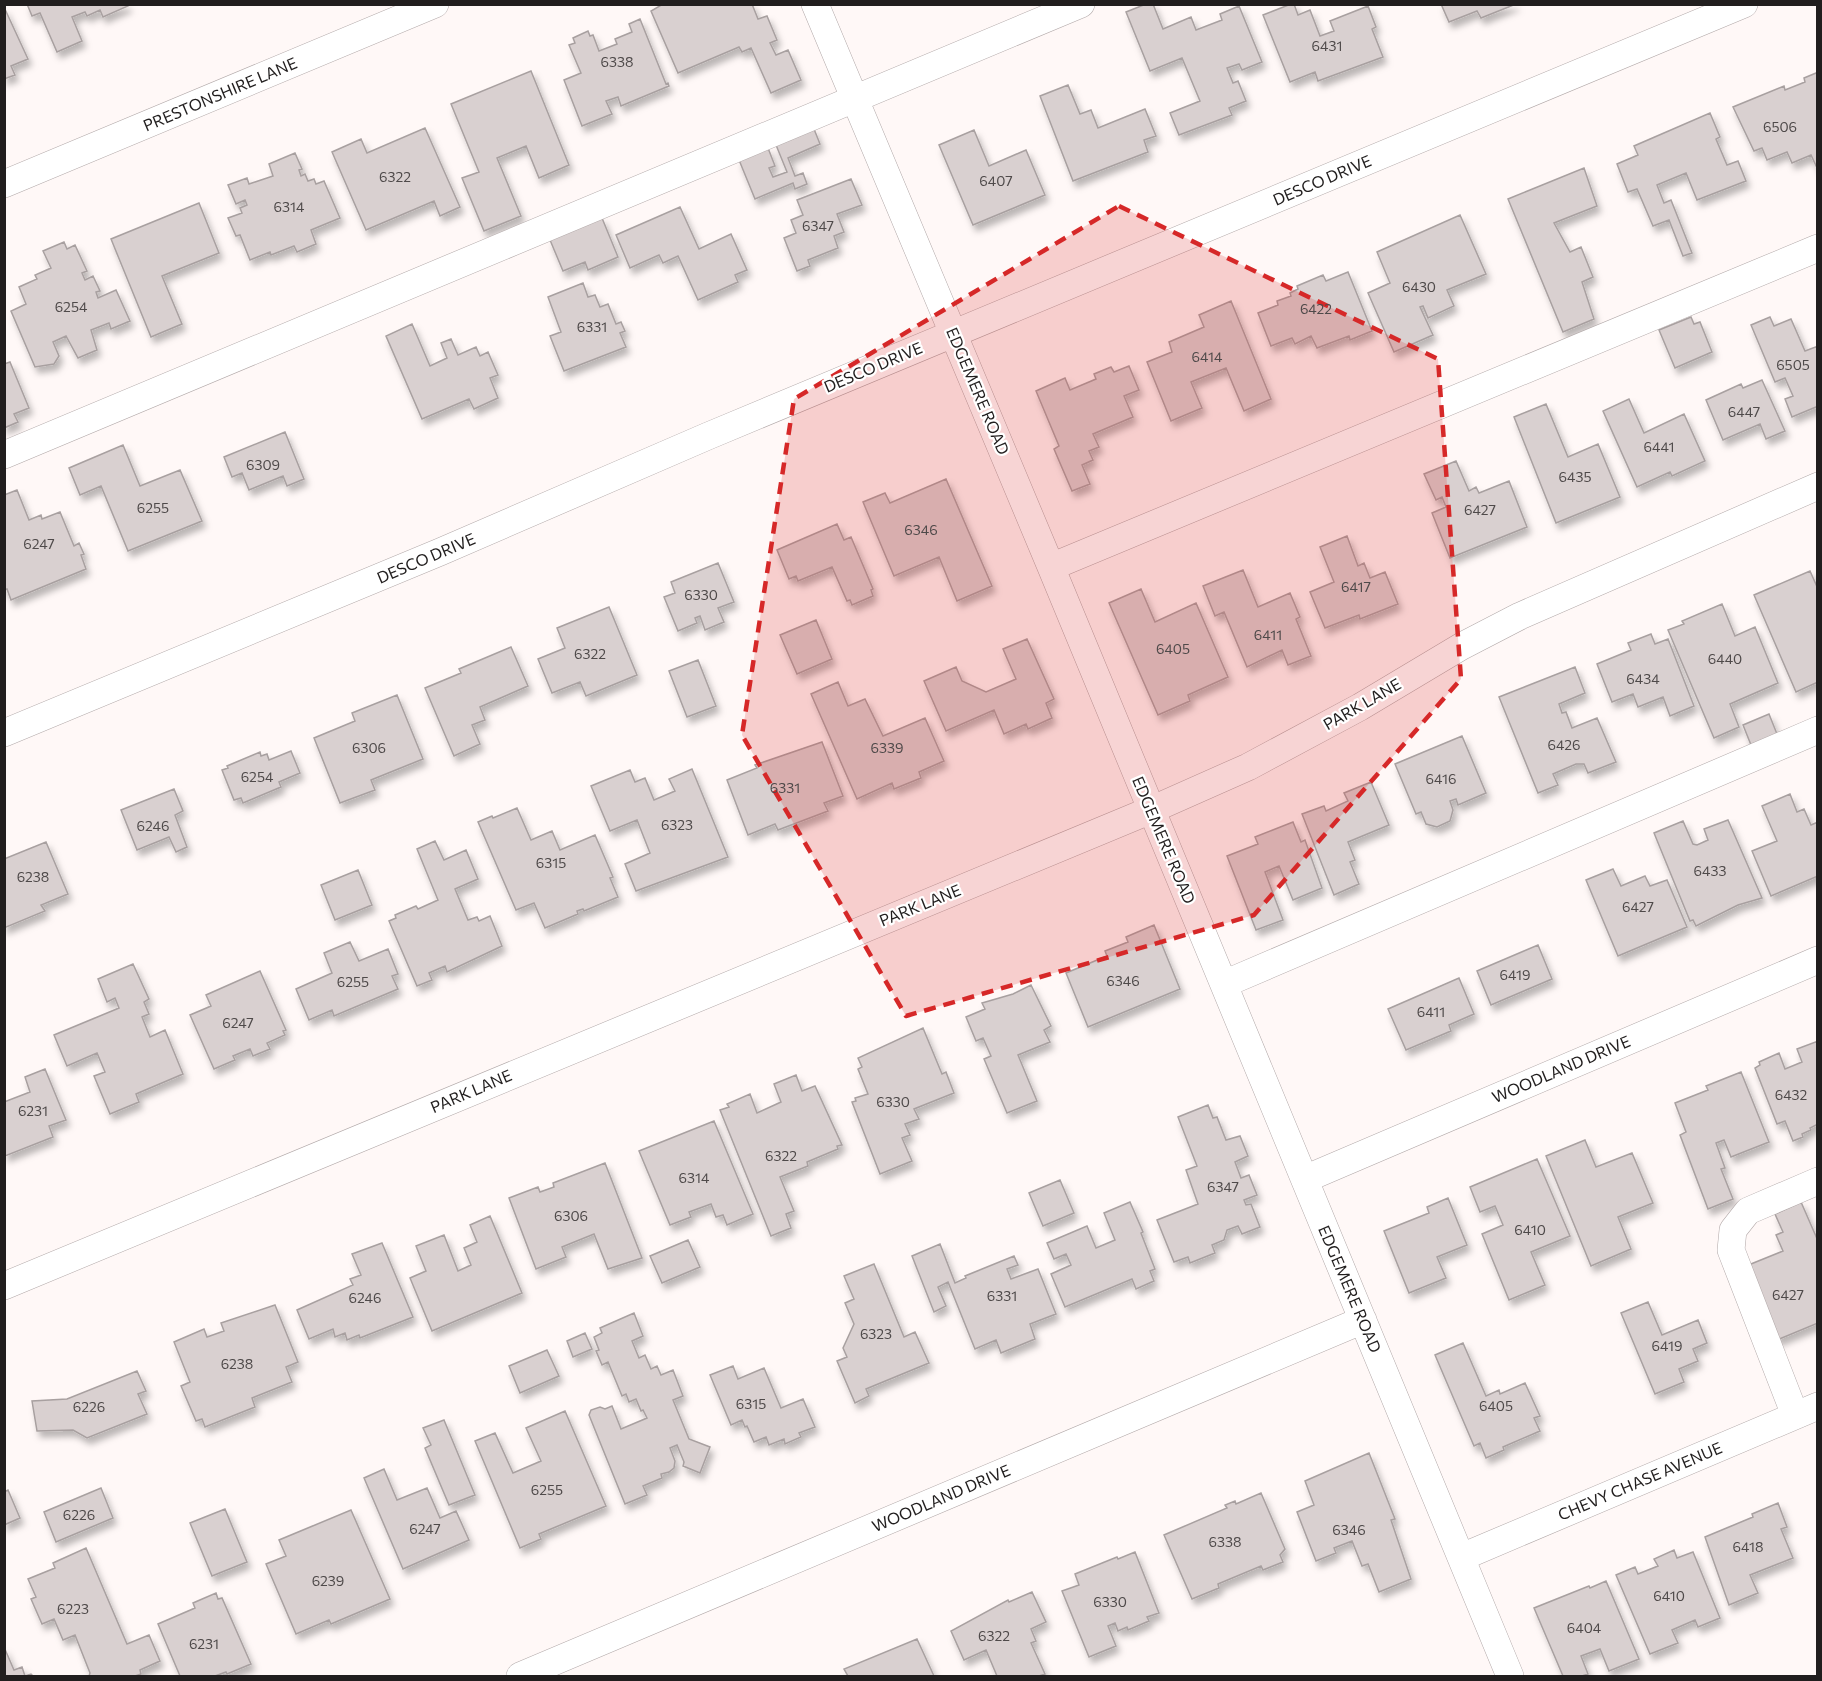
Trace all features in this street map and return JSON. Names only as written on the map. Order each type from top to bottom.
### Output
[{"type":"street","name":"PRESTONSHIRE LANE","points":[[4,184],[435,4]]},
{"type":"street","name":"EDGEMERE ROAD","points":[[815,4],[954,333],[1510,1677]]},
{"type":"street","points":[[4,455],[1081,4]]},
{"type":"street","name":"DESCO DRIVE","points":[[4,733],[440,552],[708,436],[1744,4]]},
{"type":"street","points":[[1051,567],[1818,248]]},
{"type":"street","name":"PARK LANE","points":[[4,1286],[1152,810],[1248,767],[1360,707],[1462,646],[1520,616],[1818,486]]},
{"type":"street","points":[[1224,984],[1818,730]]},
{"type":"street","name":"WOODLAND DRIVE","points":[[1305,1179],[1818,960]]},
{"type":"street","points":[[1806,1411],[1731,1250],[1733,1230],[1748,1211],[1818,1181]]},
{"type":"street","name":"WOODLAND DRIVE","points":[[520,1677],[1363,1320]]},
{"type":"street","name":"CHEVY CHASE AVENUE","points":[[1462,1557],[1806,1411]]},
{"type":"highlighted area","points":[[1119,206],[1438,359],[1461,679],[1254,915],[906,1016],[742,735],[794,399]]},
{"type":"building","points":[[27,4],[127,4],[128,6],[103,17],[100,10],[87,16],[85,12],[72,17],[82,41],[57,52],[40,13],[32,16]]},
{"type":"building","points":[[663,4],[752,4],[758,19],[767,16],[777,40],[770,43],[776,55],[788,50],[801,80],[771,93],[751,48],[742,52],[739,47],[678,73],[651,11]]},
{"type":"building","points":[[1146,4],[1153,4],[1163,29],[1191,17],[1196,30],[1222,20],[1220,14],[1239,6],[1262,62],[1242,70],[1239,64],[1227,68],[1233,83],[1238,81],[1246,101],[1229,108],[1232,115],[1179,135],[1170,113],[1200,101],[1182,58],[1150,71],[1126,12]]},
{"type":"building","points":[[1294,4],[1298,15],[1310,10],[1320,36],[1334,31],[1330,21],[1368,6],[1376,27],[1372,29],[1383,57],[1318,81],[1315,72],[1290,82],[1263,15]]},
{"type":"building","points":[[1441,4],[1516,4],[1481,18],[1477,11],[1449,22]]},
{"type":"building","points":[[4,7],[28,59],[11,66],[15,75],[4,79]]},
{"type":"building","points":[[640,19],[666,84],[668,83],[669,86],[621,106],[618,97],[606,101],[612,114],[582,126],[564,80],[581,73],[569,45],[575,43],[573,38],[588,31],[590,36],[593,35],[599,51],[617,44],[615,39],[632,32],[629,24]]},
{"type":"building","points":[[531,71],[569,165],[539,178],[526,146],[497,158],[521,216],[484,231],[462,178],[479,172],[451,104]]},
{"type":"building","points":[[1816,73],[1818,77],[1818,170],[1811,155],[1792,163],[1787,152],[1767,160],[1762,148],[1754,151],[1733,107],[1784,86],[1785,90],[1805,82],[1804,78]]},
{"type":"building","points":[[1068,85],[1080,114],[1091,110],[1098,128],[1145,109],[1156,136],[1144,140],[1148,152],[1073,181],[1040,96]]},
{"type":"building","points":[[1710,113],[1720,137],[1716,139],[1727,165],[1738,161],[1746,181],[1697,200],[1686,173],[1657,185],[1664,203],[1671,200],[1692,253],[1683,256],[1669,220],[1653,226],[1637,189],[1628,192],[1617,164],[1638,155],[1634,146]]},
{"type":"building","points":[[425,128],[460,207],[440,216],[434,201],[366,230],[332,152],[361,139],[367,153]]},
{"type":"building","points":[[814,129],[820,144],[788,158],[795,176],[803,173],[807,184],[795,189],[793,183],[755,199],[739,160],[768,148],[775,166],[769,168],[773,177],[787,172],[776,145]]},
{"type":"building","points":[[974,130],[989,166],[1026,150],[1045,195],[973,225],[939,145]]},
{"type":"building","points":[[295,153],[302,169],[299,170],[301,176],[305,174],[308,181],[314,179],[316,184],[324,181],[340,218],[311,230],[316,244],[297,252],[294,246],[250,260],[240,235],[236,236],[228,218],[242,213],[240,208],[247,205],[245,200],[236,204],[228,185],[247,178],[249,184],[273,176],[269,164]]},
{"type":"building","points":[[1584,168],[1597,206],[1554,223],[1570,252],[1581,247],[1593,277],[1582,282],[1594,319],[1563,332],[1508,199]]},
{"type":"building","points":[[851,179],[862,205],[837,214],[844,232],[834,236],[838,248],[808,260],[810,266],[797,271],[784,238],[796,233],[791,220],[803,215],[797,200]]},
{"type":"building","points":[[199,203],[219,253],[162,276],[182,324],[151,337],[111,239]]},
{"type":"building","points":[[680,207],[699,249],[731,234],[747,270],[735,275],[738,282],[698,300],[678,256],[663,263],[659,255],[630,268],[616,235]]},
{"type":"building","points":[[1460,215],[1486,274],[1447,290],[1454,306],[1428,318],[1423,306],[1420,307],[1433,335],[1394,352],[1368,293],[1390,283],[1377,252]]},
{"type":"building","points":[[602,218],[618,257],[588,270],[585,262],[563,271],[550,240]]},
{"type":"building","points":[[64,242],[67,249],[75,245],[87,271],[82,273],[85,280],[93,276],[100,291],[96,292],[98,298],[116,290],[130,321],[111,329],[109,323],[91,330],[97,350],[78,358],[66,336],[53,342],[59,356],[54,364],[35,367],[11,311],[26,304],[19,287],[37,279],[35,275],[51,268],[43,251]]},
{"type":"building","points":[[1348,272],[1372,331],[1350,340],[1349,336],[1317,348],[1311,336],[1295,344],[1292,338],[1271,346],[1258,313],[1278,305],[1277,301],[1291,296],[1290,293],[1298,289],[1297,286],[1323,275],[1326,281]]},
{"type":"building","points":[[583,283],[588,297],[595,295],[600,307],[608,304],[616,324],[621,322],[625,331],[620,333],[626,347],[564,371],[550,336],[561,332],[548,297]]},
{"type":"building","points":[[1231,301],[1271,399],[1244,411],[1226,368],[1191,382],[1202,408],[1171,421],[1147,362],[1172,352],[1169,342],[1204,327],[1199,315]]},
{"type":"building","points":[[1691,317],[1694,324],[1700,322],[1712,352],[1675,368],[1659,330]]},
{"type":"building","points":[[1770,317],[1774,326],[1791,319],[1805,351],[1818,346],[1818,410],[1816,407],[1792,417],[1785,399],[1793,396],[1785,378],[1775,382],[1751,325]]},
{"type":"building","points":[[412,324],[430,366],[447,358],[441,343],[451,339],[458,355],[476,347],[480,356],[488,352],[498,375],[490,378],[498,398],[474,409],[469,399],[422,419],[386,336]]},
{"type":"building","points":[[10,362],[29,408],[14,414],[18,422],[4,428],[4,364]]},
{"type":"building","points":[[1129,366],[1139,390],[1124,396],[1133,417],[1093,434],[1099,447],[1089,451],[1093,460],[1082,465],[1090,484],[1072,491],[1054,449],[1059,446],[1036,391],[1065,378],[1070,390],[1096,379],[1094,374],[1111,367],[1114,372]]},
{"type":"building","points":[[1762,380],[1785,431],[1766,439],[1760,424],[1723,440],[1706,400],[1741,384],[1743,388]]},
{"type":"building","points":[[1629,399],[1644,433],[1684,414],[1705,461],[1672,476],[1670,472],[1637,487],[1603,411]]},
{"type":"building","points":[[1546,404],[1568,457],[1598,444],[1620,497],[1556,523],[1514,417]]},
{"type":"building","points":[[285,432],[304,479],[287,486],[283,476],[249,490],[242,473],[232,477],[224,457]]},
{"type":"building","points":[[123,445],[140,486],[180,470],[202,521],[128,551],[101,486],[80,495],[69,468]]},
{"type":"building","points":[[1456,461],[1469,491],[1476,487],[1479,493],[1509,481],[1527,527],[1450,558],[1432,513],[1446,507],[1442,497],[1436,500],[1424,474]]},
{"type":"building","points":[[946,479],[992,586],[957,601],[939,557],[894,576],[863,502],[885,493],[890,503]]},
{"type":"building","points":[[17,490],[29,520],[41,515],[42,519],[60,512],[74,546],[79,543],[84,554],[81,555],[86,569],[11,600],[7,589],[4,590],[4,495]]},
{"type":"building","points":[[837,524],[844,540],[851,537],[873,589],[871,590],[873,596],[852,605],[850,600],[847,601],[832,567],[798,581],[796,576],[789,579],[777,550]]},
{"type":"building","points":[[1347,536],[1358,566],[1364,563],[1370,578],[1385,572],[1398,604],[1360,619],[1359,615],[1325,628],[1310,592],[1334,582],[1320,547]]},
{"type":"building","points":[[718,563],[734,602],[718,608],[724,622],[705,630],[700,616],[695,618],[697,623],[678,631],[664,597],[675,593],[671,582]]},
{"type":"building","points":[[1243,570],[1258,607],[1290,593],[1300,617],[1296,619],[1311,656],[1288,665],[1282,650],[1247,667],[1224,612],[1215,616],[1203,586]]},
{"type":"building","points":[[1810,571],[1818,589],[1818,682],[1796,692],[1754,595]]},
{"type":"building","points":[[1141,589],[1155,622],[1196,603],[1228,677],[1188,695],[1190,701],[1158,715],[1109,603]]},
{"type":"building","points":[[1722,604],[1735,636],[1755,627],[1778,683],[1730,704],[1739,727],[1714,738],[1668,630],[1684,624],[1682,621]]},
{"type":"building","points":[[609,607],[637,675],[586,696],[580,682],[552,693],[538,659],[565,648],[557,628]]},
{"type":"building","points":[[816,620],[832,659],[797,674],[780,635]]},
{"type":"building","points":[[1651,634],[1655,644],[1668,639],[1694,706],[1670,716],[1663,697],[1638,707],[1633,694],[1612,702],[1597,664],[1631,650],[1628,643]]},
{"type":"building","points":[[1027,639],[1054,699],[1046,703],[1052,718],[1028,729],[1026,724],[1004,734],[994,710],[946,731],[924,681],[956,667],[962,681],[986,692],[1016,679],[1003,649]]},
{"type":"building","points":[[511,647],[528,686],[480,707],[485,720],[472,725],[480,744],[454,756],[425,688],[461,673],[459,669]]},
{"type":"building","points":[[698,660],[716,706],[687,717],[669,671]]},
{"type":"building","points":[[1575,667],[1585,693],[1559,704],[1562,713],[1566,712],[1572,728],[1597,718],[1616,762],[1588,773],[1584,764],[1576,764],[1553,774],[1558,785],[1538,793],[1499,697]]},
{"type":"building","points":[[838,682],[848,706],[865,699],[883,736],[925,718],[944,761],[919,772],[921,778],[894,789],[892,783],[857,799],[811,694]]},
{"type":"building","points":[[397,695],[423,759],[371,780],[375,790],[340,803],[314,738],[355,721],[352,713]]},
{"type":"building","points":[[1769,714],[1777,734],[1751,745],[1743,725]]},
{"type":"building","points":[[1462,736],[1486,793],[1458,805],[1456,799],[1450,801],[1453,810],[1450,821],[1437,827],[1426,824],[1421,812],[1416,814],[1395,764]]},
{"type":"building","points":[[822,742],[843,796],[824,803],[828,811],[778,830],[775,824],[748,835],[727,780],[757,768],[755,765]]},
{"type":"building","points":[[291,751],[300,773],[279,782],[281,787],[243,803],[241,798],[234,800],[222,770],[260,752],[261,756],[267,754],[269,760]]},
{"type":"building","points":[[692,769],[728,857],[636,891],[625,864],[650,853],[637,820],[610,831],[591,786],[630,770],[635,782],[645,778],[654,800],[675,791],[669,779]]},
{"type":"building","points":[[1371,782],[1389,825],[1348,842],[1355,860],[1350,862],[1359,884],[1334,895],[1302,814],[1324,806],[1326,811],[1348,801],[1344,793]]},
{"type":"building","points":[[174,789],[183,811],[175,815],[187,847],[176,852],[169,837],[137,850],[121,810]]},
{"type":"building","points":[[1790,794],[1797,812],[1804,809],[1811,825],[1818,822],[1818,876],[1771,896],[1752,851],[1777,841],[1762,806]]},
{"type":"building","points":[[517,808],[531,840],[552,831],[560,850],[595,835],[613,877],[610,878],[618,897],[584,911],[583,909],[577,911],[578,914],[545,928],[534,903],[516,910],[478,822]]},
{"type":"building","points":[[1728,820],[1762,898],[1738,905],[1696,926],[1693,920],[1690,921],[1654,833],[1683,821],[1693,844],[1697,845],[1708,840],[1704,829]]},
{"type":"building","points":[[1293,822],[1301,842],[1305,840],[1322,888],[1293,900],[1279,866],[1265,872],[1283,920],[1256,930],[1227,856],[1258,844],[1255,837]]},
{"type":"building","points":[[435,841],[444,860],[466,850],[478,879],[455,889],[468,920],[477,917],[479,921],[490,916],[502,946],[447,972],[445,966],[429,973],[432,980],[417,986],[389,921],[396,918],[395,915],[416,906],[418,909],[438,900],[417,849]]},
{"type":"building","points":[[46,842],[68,894],[41,905],[45,911],[4,928],[4,859]]},
{"type":"building","points":[[1613,869],[1621,886],[1645,876],[1650,886],[1667,880],[1687,927],[1618,956],[1586,880]]},
{"type":"building","points":[[358,870],[372,905],[335,920],[321,885]]},
{"type":"building","points":[[1154,925],[1180,989],[1088,1027],[1066,973],[1107,956],[1105,951],[1128,942],[1126,937]]},
{"type":"building","points":[[350,942],[359,961],[388,949],[398,974],[392,976],[398,989],[334,1016],[332,1010],[309,1020],[296,989],[332,973],[324,953]]},
{"type":"building","points":[[1538,945],[1552,979],[1491,1005],[1477,971]]},
{"type":"building","points":[[133,964],[149,999],[144,1002],[149,1014],[142,1017],[150,1037],[165,1030],[183,1074],[136,1094],[139,1102],[110,1114],[94,1076],[105,1072],[97,1053],[67,1066],[54,1035],[119,1008],[115,998],[107,1002],[98,979]]},
{"type":"building","points":[[260,971],[286,1030],[283,1031],[285,1035],[267,1043],[270,1049],[253,1056],[250,1049],[233,1056],[235,1060],[214,1069],[190,1015],[211,1006],[206,995]]},
{"type":"building","points":[[1459,978],[1474,1014],[1449,1025],[1451,1031],[1406,1050],[1388,1009]]},
{"type":"building","points":[[1031,985],[1051,1026],[1044,1030],[1050,1042],[1018,1055],[1037,1101],[1007,1113],[984,1059],[991,1056],[983,1038],[976,1041],[966,1017],[985,1009],[982,1003],[1013,994]]},
{"type":"building","points":[[923,1028],[942,1074],[946,1072],[954,1093],[914,1109],[919,1119],[905,1124],[910,1135],[902,1138],[912,1161],[880,1174],[852,1102],[856,1101],[855,1098],[868,1094],[858,1069],[862,1067],[858,1058]]},
{"type":"building","points":[[1818,1041],[1818,1124],[1802,1134],[1803,1137],[1793,1141],[1785,1121],[1777,1124],[1755,1068],[1760,1065],[1759,1062],[1779,1053],[1785,1069],[1802,1062],[1797,1049]]},
{"type":"building","points":[[45,1069],[66,1120],[49,1126],[53,1137],[5,1156],[4,1102],[30,1092],[25,1077]]},
{"type":"building","points":[[1741,1072],[1769,1142],[1731,1157],[1724,1140],[1716,1143],[1725,1168],[1721,1169],[1733,1199],[1708,1209],[1680,1135],[1686,1132],[1675,1103],[1708,1090],[1706,1086]]},
{"type":"building","points":[[796,1075],[802,1091],[815,1086],[842,1145],[837,1146],[838,1149],[807,1162],[808,1166],[780,1177],[794,1211],[786,1214],[791,1228],[771,1236],[720,1110],[729,1107],[727,1104],[750,1094],[757,1113],[781,1102],[774,1084]]},
{"type":"building","points":[[1208,1105],[1213,1118],[1217,1117],[1226,1140],[1240,1136],[1248,1156],[1235,1162],[1241,1178],[1249,1175],[1257,1195],[1244,1200],[1246,1205],[1251,1204],[1260,1227],[1242,1234],[1238,1226],[1227,1230],[1224,1240],[1212,1245],[1215,1253],[1190,1263],[1188,1257],[1174,1262],[1157,1220],[1198,1204],[1186,1170],[1197,1166],[1178,1117]]},
{"type":"building","points":[[714,1121],[753,1214],[727,1225],[723,1215],[716,1217],[711,1204],[689,1212],[691,1217],[670,1225],[639,1151]]},
{"type":"building","points":[[1585,1140],[1596,1167],[1632,1153],[1653,1203],[1618,1217],[1631,1249],[1591,1266],[1546,1156]]},
{"type":"building","points":[[1537,1159],[1570,1236],[1531,1252],[1545,1285],[1509,1300],[1482,1234],[1503,1225],[1495,1206],[1480,1212],[1470,1187]]},
{"type":"building","points":[[605,1163],[642,1258],[608,1269],[594,1234],[562,1247],[566,1257],[536,1269],[509,1198],[538,1187],[540,1192],[554,1187],[553,1183]]},
{"type":"building","points":[[1060,1180],[1074,1213],[1043,1226],[1029,1193]]},
{"type":"building","points":[[1448,1198],[1467,1245],[1437,1257],[1446,1278],[1409,1293],[1384,1231],[1429,1213],[1427,1207]]},
{"type":"building","points":[[1130,1202],[1155,1269],[1150,1271],[1154,1281],[1136,1289],[1132,1279],[1065,1307],[1051,1274],[1071,1265],[1066,1254],[1054,1259],[1047,1243],[1087,1226],[1096,1248],[1115,1240],[1104,1213]]},
{"type":"building","points":[[1801,1202],[1818,1241],[1818,1323],[1777,1340],[1746,1266],[1783,1251],[1776,1235],[1783,1232],[1775,1214]]},
{"type":"building","points":[[490,1216],[522,1293],[432,1331],[410,1278],[426,1271],[416,1246],[444,1235],[458,1271],[471,1265],[464,1248],[477,1242],[470,1225]]},
{"type":"building","points":[[688,1240],[700,1267],[662,1283],[650,1256]]},
{"type":"building","points":[[382,1243],[413,1317],[360,1338],[359,1335],[347,1340],[345,1333],[335,1337],[333,1329],[309,1339],[297,1310],[353,1285],[350,1279],[361,1275],[352,1254]]},
{"type":"building","points":[[940,1244],[955,1283],[966,1278],[965,1276],[1014,1256],[1018,1265],[1007,1269],[1011,1279],[1038,1269],[1056,1314],[1030,1324],[1035,1339],[1001,1353],[996,1340],[975,1349],[948,1282],[938,1287],[946,1306],[934,1312],[912,1256]]},
{"type":"building","points":[[874,1264],[904,1337],[915,1332],[929,1363],[866,1389],[869,1396],[855,1403],[837,1361],[847,1357],[843,1348],[854,1324],[845,1303],[854,1299],[844,1276]]},
{"type":"building","points":[[1648,1302],[1662,1335],[1698,1320],[1707,1343],[1693,1349],[1698,1361],[1679,1369],[1684,1382],[1655,1394],[1621,1313]]},
{"type":"building","points":[[275,1305],[298,1362],[286,1367],[292,1382],[252,1398],[255,1407],[205,1427],[202,1419],[196,1421],[181,1386],[190,1382],[174,1342],[204,1329],[207,1337],[224,1331],[221,1323]]},
{"type":"building","points":[[634,1313],[643,1336],[632,1341],[639,1358],[645,1355],[651,1369],[657,1366],[661,1375],[673,1370],[683,1396],[673,1400],[689,1439],[710,1447],[700,1473],[683,1466],[684,1462],[677,1445],[670,1448],[675,1461],[674,1468],[661,1474],[662,1478],[643,1486],[647,1495],[625,1504],[589,1415],[591,1410],[612,1406],[621,1429],[647,1418],[636,1399],[629,1402],[626,1394],[622,1396],[608,1362],[602,1365],[596,1351],[599,1350],[594,1337],[602,1333],[600,1328]]},
{"type":"building","points":[[585,1333],[592,1349],[573,1357],[567,1341]]},
{"type":"building","points":[[1463,1343],[1486,1396],[1499,1390],[1500,1394],[1525,1383],[1540,1416],[1534,1418],[1540,1431],[1503,1447],[1504,1450],[1486,1458],[1480,1443],[1474,1446],[1435,1355]]},
{"type":"building","points":[[547,1350],[559,1376],[520,1393],[509,1366]]},
{"type":"building","points":[[733,1366],[738,1379],[764,1368],[781,1408],[803,1399],[815,1427],[799,1433],[801,1437],[785,1444],[784,1439],[769,1445],[766,1437],[754,1442],[742,1420],[731,1425],[710,1375]]},
{"type":"building","points":[[137,1371],[146,1391],[138,1394],[147,1414],[87,1438],[73,1430],[37,1431],[32,1401],[67,1399]]},
{"type":"building","points":[[565,1411],[606,1506],[539,1534],[541,1539],[520,1548],[475,1441],[495,1433],[513,1473],[541,1461],[526,1428]]},
{"type":"building","points":[[444,1420],[475,1495],[449,1505],[425,1448],[431,1445],[423,1428]]},
{"type":"building","points":[[1369,1453],[1395,1519],[1391,1520],[1411,1579],[1379,1592],[1368,1564],[1362,1566],[1352,1541],[1334,1548],[1336,1553],[1316,1561],[1297,1512],[1314,1505],[1305,1481]]},
{"type":"building","points":[[384,1469],[397,1500],[427,1488],[440,1518],[456,1511],[469,1540],[403,1569],[364,1478]]},
{"type":"building","points":[[101,1488],[113,1518],[56,1542],[44,1512]]},
{"type":"building","points":[[8,1490],[20,1518],[4,1525],[4,1492]]},
{"type":"building","points":[[1261,1493],[1285,1549],[1280,1555],[1283,1562],[1263,1570],[1261,1566],[1218,1584],[1219,1588],[1192,1599],[1164,1535],[1227,1508],[1225,1505],[1235,1501],[1236,1504]]},
{"type":"building","points":[[1778,1503],[1787,1527],[1781,1529],[1793,1558],[1750,1575],[1758,1593],[1729,1605],[1705,1537],[1753,1517],[1752,1514]]},
{"type":"building","points":[[225,1509],[247,1562],[212,1576],[190,1523]]},
{"type":"building","points":[[351,1510],[390,1599],[331,1624],[329,1620],[296,1634],[266,1564],[286,1556],[279,1540]]},
{"type":"building","points":[[86,1548],[127,1644],[149,1635],[160,1661],[140,1670],[141,1674],[89,1676],[90,1673],[75,1635],[63,1640],[54,1619],[42,1624],[31,1599],[36,1597],[28,1579],[55,1568],[53,1563]]},
{"type":"building","points":[[1674,1550],[1677,1558],[1693,1552],[1720,1618],[1698,1627],[1695,1620],[1672,1630],[1678,1643],[1650,1654],[1616,1575],[1635,1567],[1638,1574],[1658,1566],[1654,1559]]},
{"type":"building","points":[[1135,1552],[1159,1613],[1147,1617],[1149,1621],[1128,1630],[1127,1627],[1118,1631],[1115,1623],[1108,1626],[1116,1646],[1089,1657],[1062,1591],[1079,1585],[1075,1574]]},
{"type":"building","points":[[1606,1581],[1639,1659],[1609,1671],[1600,1649],[1581,1656],[1588,1674],[1563,1676],[1534,1608]]},
{"type":"building","points":[[1032,1592],[1046,1622],[1031,1629],[1036,1641],[1031,1643],[1045,1674],[997,1676],[986,1650],[964,1660],[951,1631],[1008,1600],[1009,1602]]},
{"type":"building","points":[[216,1593],[218,1599],[222,1598],[251,1664],[227,1674],[226,1672],[215,1676],[180,1676],[158,1624],[195,1608],[193,1603]]},
{"type":"building","points":[[917,1639],[934,1676],[848,1676],[844,1669]]},
{"type":"building","points":[[4,1647],[14,1670],[22,1667],[25,1676],[4,1676]]}]
